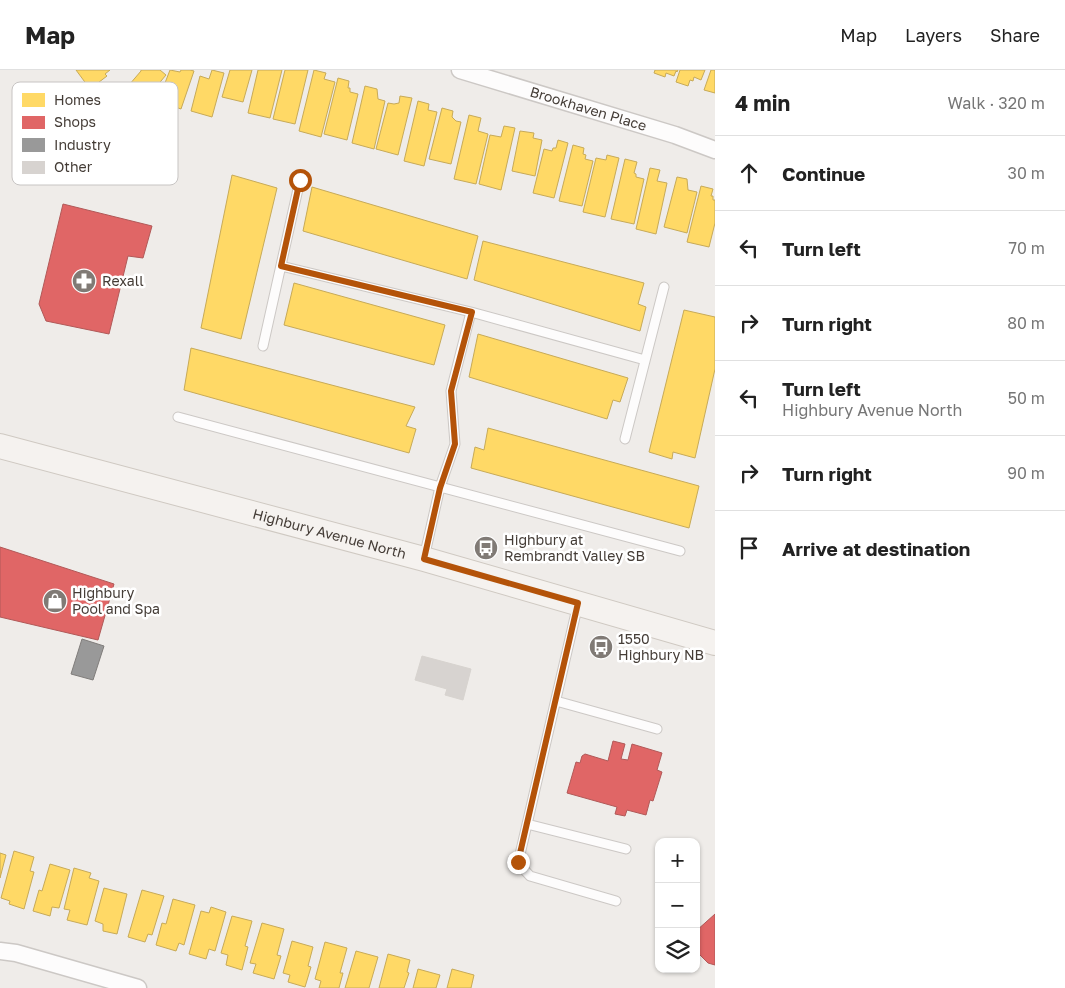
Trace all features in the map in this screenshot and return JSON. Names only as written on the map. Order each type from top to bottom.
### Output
[{"type":"main road","name":"Highbury Avenue North","points":[[0,446],[424,559],[715,643]]},
{"type":"street","name":"Brookhaven Place","points":[[460,70],[675,135],[715,150]]},
{"type":"street","points":[[0,951],[16,953],[138,988]]},
{"type":"lane","points":[[263,346],[300,180]]},
{"type":"lane","points":[[281,266],[472,312],[645,360]]},
{"type":"lane","points":[[625,439],[664,287]]},
{"type":"lane","points":[[424,559],[440,488],[455,444],[451,391],[472,312]]},
{"type":"lane","points":[[178,417],[680,551]]},
{"type":"lane","points":[[578,603],[518,862],[530,876],[616,900]]},
{"type":"lane","points":[[556,701],[657,729]]},
{"type":"lane","points":[[527,824],[626,848]]},
{"type":"building: Homes","points":[[76,70],[110,70],[105,74],[107,76],[99,82],[85,82]]},
{"type":"building: Homes","points":[[160,70],[166,75],[160,82],[132,82],[141,71]]},
{"type":"building: Homes","points":[[170,70],[180,72],[181,70],[194,71],[181,109],[178,108],[178,82],[165,82]]},
{"type":"building: Homes","points":[[212,70],[224,73],[212,117],[191,111],[200,76],[209,79]]},
{"type":"building: Homes","points":[[230,70],[252,70],[243,102],[222,97]]},
{"type":"building: Homes","points":[[258,70],[282,70],[270,118],[248,113]]},
{"type":"building: Homes","points":[[285,70],[308,70],[295,124],[273,119]]},
{"type":"building: Homes","points":[[314,70],[326,73],[324,79],[335,82],[321,137],[299,131]]},
{"type":"building: Homes","points":[[655,70],[678,70],[674,76],[666,73],[665,77],[654,73]]},
{"type":"building: Homes","points":[[680,70],[705,70],[701,80],[694,77],[693,81],[690,80],[688,86],[676,82]]},
{"type":"building: Homes","points":[[711,70],[715,70],[715,93],[704,90]]},
{"type":"building: Homes","points":[[338,78],[349,81],[348,88],[350,88],[350,92],[358,94],[347,140],[324,134]]},
{"type":"building: Homes","points":[[365,86],[377,89],[378,99],[385,101],[374,149],[352,143]]},
{"type":"building: Homes","points":[[400,96],[412,98],[398,155],[376,149],[388,103],[399,103]]},
{"type":"building: Homes","points":[[418,101],[429,104],[428,110],[437,112],[424,166],[404,161]]},
{"type":"building: Homes","points":[[442,108],[453,111],[452,117],[456,121],[461,122],[451,164],[429,159]]},
{"type":"building: Homes","points":[[469,115],[481,118],[478,131],[488,134],[476,184],[454,179]]},
{"type":"building: Homes","points":[[504,126],[515,128],[501,190],[479,184],[490,135],[501,137]]},
{"type":"building: Homes","points":[[520,131],[534,133],[533,138],[542,140],[535,176],[512,171]]},
{"type":"building: Homes","points":[[558,140],[568,143],[554,198],[533,193],[544,149],[552,151],[553,148],[556,148]]},
{"type":"building: Homes","points":[[573,145],[584,148],[583,154],[586,155],[585,159],[593,161],[582,206],[559,201]]},
{"type":"building: Homes","points":[[607,155],[619,158],[605,217],[583,212],[596,158],[606,160]]},
{"type":"building: Homes","points":[[625,159],[637,162],[634,173],[636,177],[644,179],[634,224],[611,219]]},
{"type":"building: Homes","points":[[650,168],[660,170],[657,181],[667,183],[656,234],[636,229]]},
{"type":"building: Homes","points":[[232,175],[277,188],[241,339],[201,328]]},
{"type":"building: Homes","points":[[677,177],[687,179],[688,190],[697,192],[687,233],[664,227]]},
{"type":"building: Homes","points":[[701,186],[713,189],[711,196],[715,200],[715,223],[709,247],[687,242]]},
{"type":"building: Homes","points":[[312,187],[478,236],[467,279],[303,231]]},
{"type":"building: Homes","points":[[483,241],[644,283],[638,304],[646,307],[640,331],[474,280]]},
{"type":"building: Homes","points":[[294,283],[445,325],[434,365],[284,325]]},
{"type":"building: Homes","points":[[684,310],[715,317],[715,369],[695,458],[673,452],[672,459],[649,452]]},
{"type":"building: Homes","points":[[478,334],[628,378],[620,402],[613,400],[607,419],[469,377]]},
{"type":"building: Homes","points":[[191,348],[415,407],[406,426],[416,429],[409,453],[184,390]]},
{"type":"building: Homes","points":[[488,428],[699,486],[689,528],[471,468],[475,447],[484,450]]},
{"type":"building: Homes","points":[[14,851],[34,857],[30,871],[34,872],[24,909],[9,904],[10,901],[1,898]]},
{"type":"building: Homes","points":[[0,853],[6,855],[0,878]]},
{"type":"building: Homes","points":[[50,864],[70,870],[59,908],[52,907],[50,916],[33,911],[39,890],[42,891]]},
{"type":"building: Homes","points":[[74,868],[91,873],[89,878],[99,881],[87,925],[67,920],[70,910],[64,909]]},
{"type":"building: Homes","points":[[104,888],[127,894],[117,934],[103,931],[103,924],[95,921]]},
{"type":"building: Homes","points":[[142,890],[164,896],[152,935],[148,934],[145,942],[128,937]]},
{"type":"building: Homes","points":[[173,899],[195,905],[184,945],[179,943],[176,951],[156,945],[162,923],[166,924]]},
{"type":"building: Homes","points":[[211,907],[226,912],[215,951],[209,949],[206,959],[189,954],[201,911],[209,913]]},
{"type":"building: Homes","points":[[232,916],[252,921],[245,946],[248,947],[242,970],[226,965],[228,955],[221,953]]},
{"type":"building: Homes","points":[[262,923],[284,929],[277,955],[281,956],[274,979],[253,973],[256,964],[250,963]]},
{"type":"building: Homes","points":[[292,941],[313,947],[308,966],[311,967],[305,987],[288,982],[290,975],[283,973]]},
{"type":"building: Homes","points":[[325,942],[347,948],[340,973],[343,973],[339,988],[319,988],[321,981],[315,979]]},
{"type":"building: Homes","points":[[356,951],[378,957],[369,988],[345,988]]},
{"type":"building: Homes","points":[[388,954],[410,960],[407,972],[409,973],[404,988],[379,988]]},
{"type":"building: Homes","points":[[418,969],[440,975],[436,988],[413,988]]},
{"type":"building: Homes","points":[[452,969],[474,975],[471,988],[447,988]]},
{"type":"building: Shops","name":"Rexall","points":[[63,204],[152,226],[143,258],[128,256],[109,334],[46,321],[39,304]]},
{"type":"building: Shops","name":"Highbury Pool and Spa","points":[[0,547],[114,584],[98,640],[0,617]]},
{"type":"building: Shops","points":[[613,741],[625,744],[621,759],[628,760],[632,744],[662,753],[657,770],[662,772],[653,801],[650,800],[646,815],[627,810],[625,816],[615,814],[617,807],[567,793],[576,762],[580,763],[582,756],[585,754],[608,761]]},
{"type":"building: Shops","points":[[715,914],[715,965],[708,963],[700,955],[700,927]]},
{"type":"building: Industry","points":[[82,639],[104,646],[93,680],[71,674]]},
{"type":"building: Other","points":[[422,656],[471,669],[463,700],[445,695],[447,689],[415,680]]},
{"type":"place","name":"Rexall","points":[[84,281]]},
{"type":"place","name":"Highbury at Rembrandt Valley SB","points":[[486,548]]},
{"type":"place","name":"Highbury Pool and Spa","points":[[55,601]]},
{"type":"place","name":"1550 Highbury NB","points":[[601,647]]},
{"type":"route","points":[[300,180],[281,266],[472,312],[451,391],[455,444],[440,488],[424,559],[578,603],[518,862]]}]
